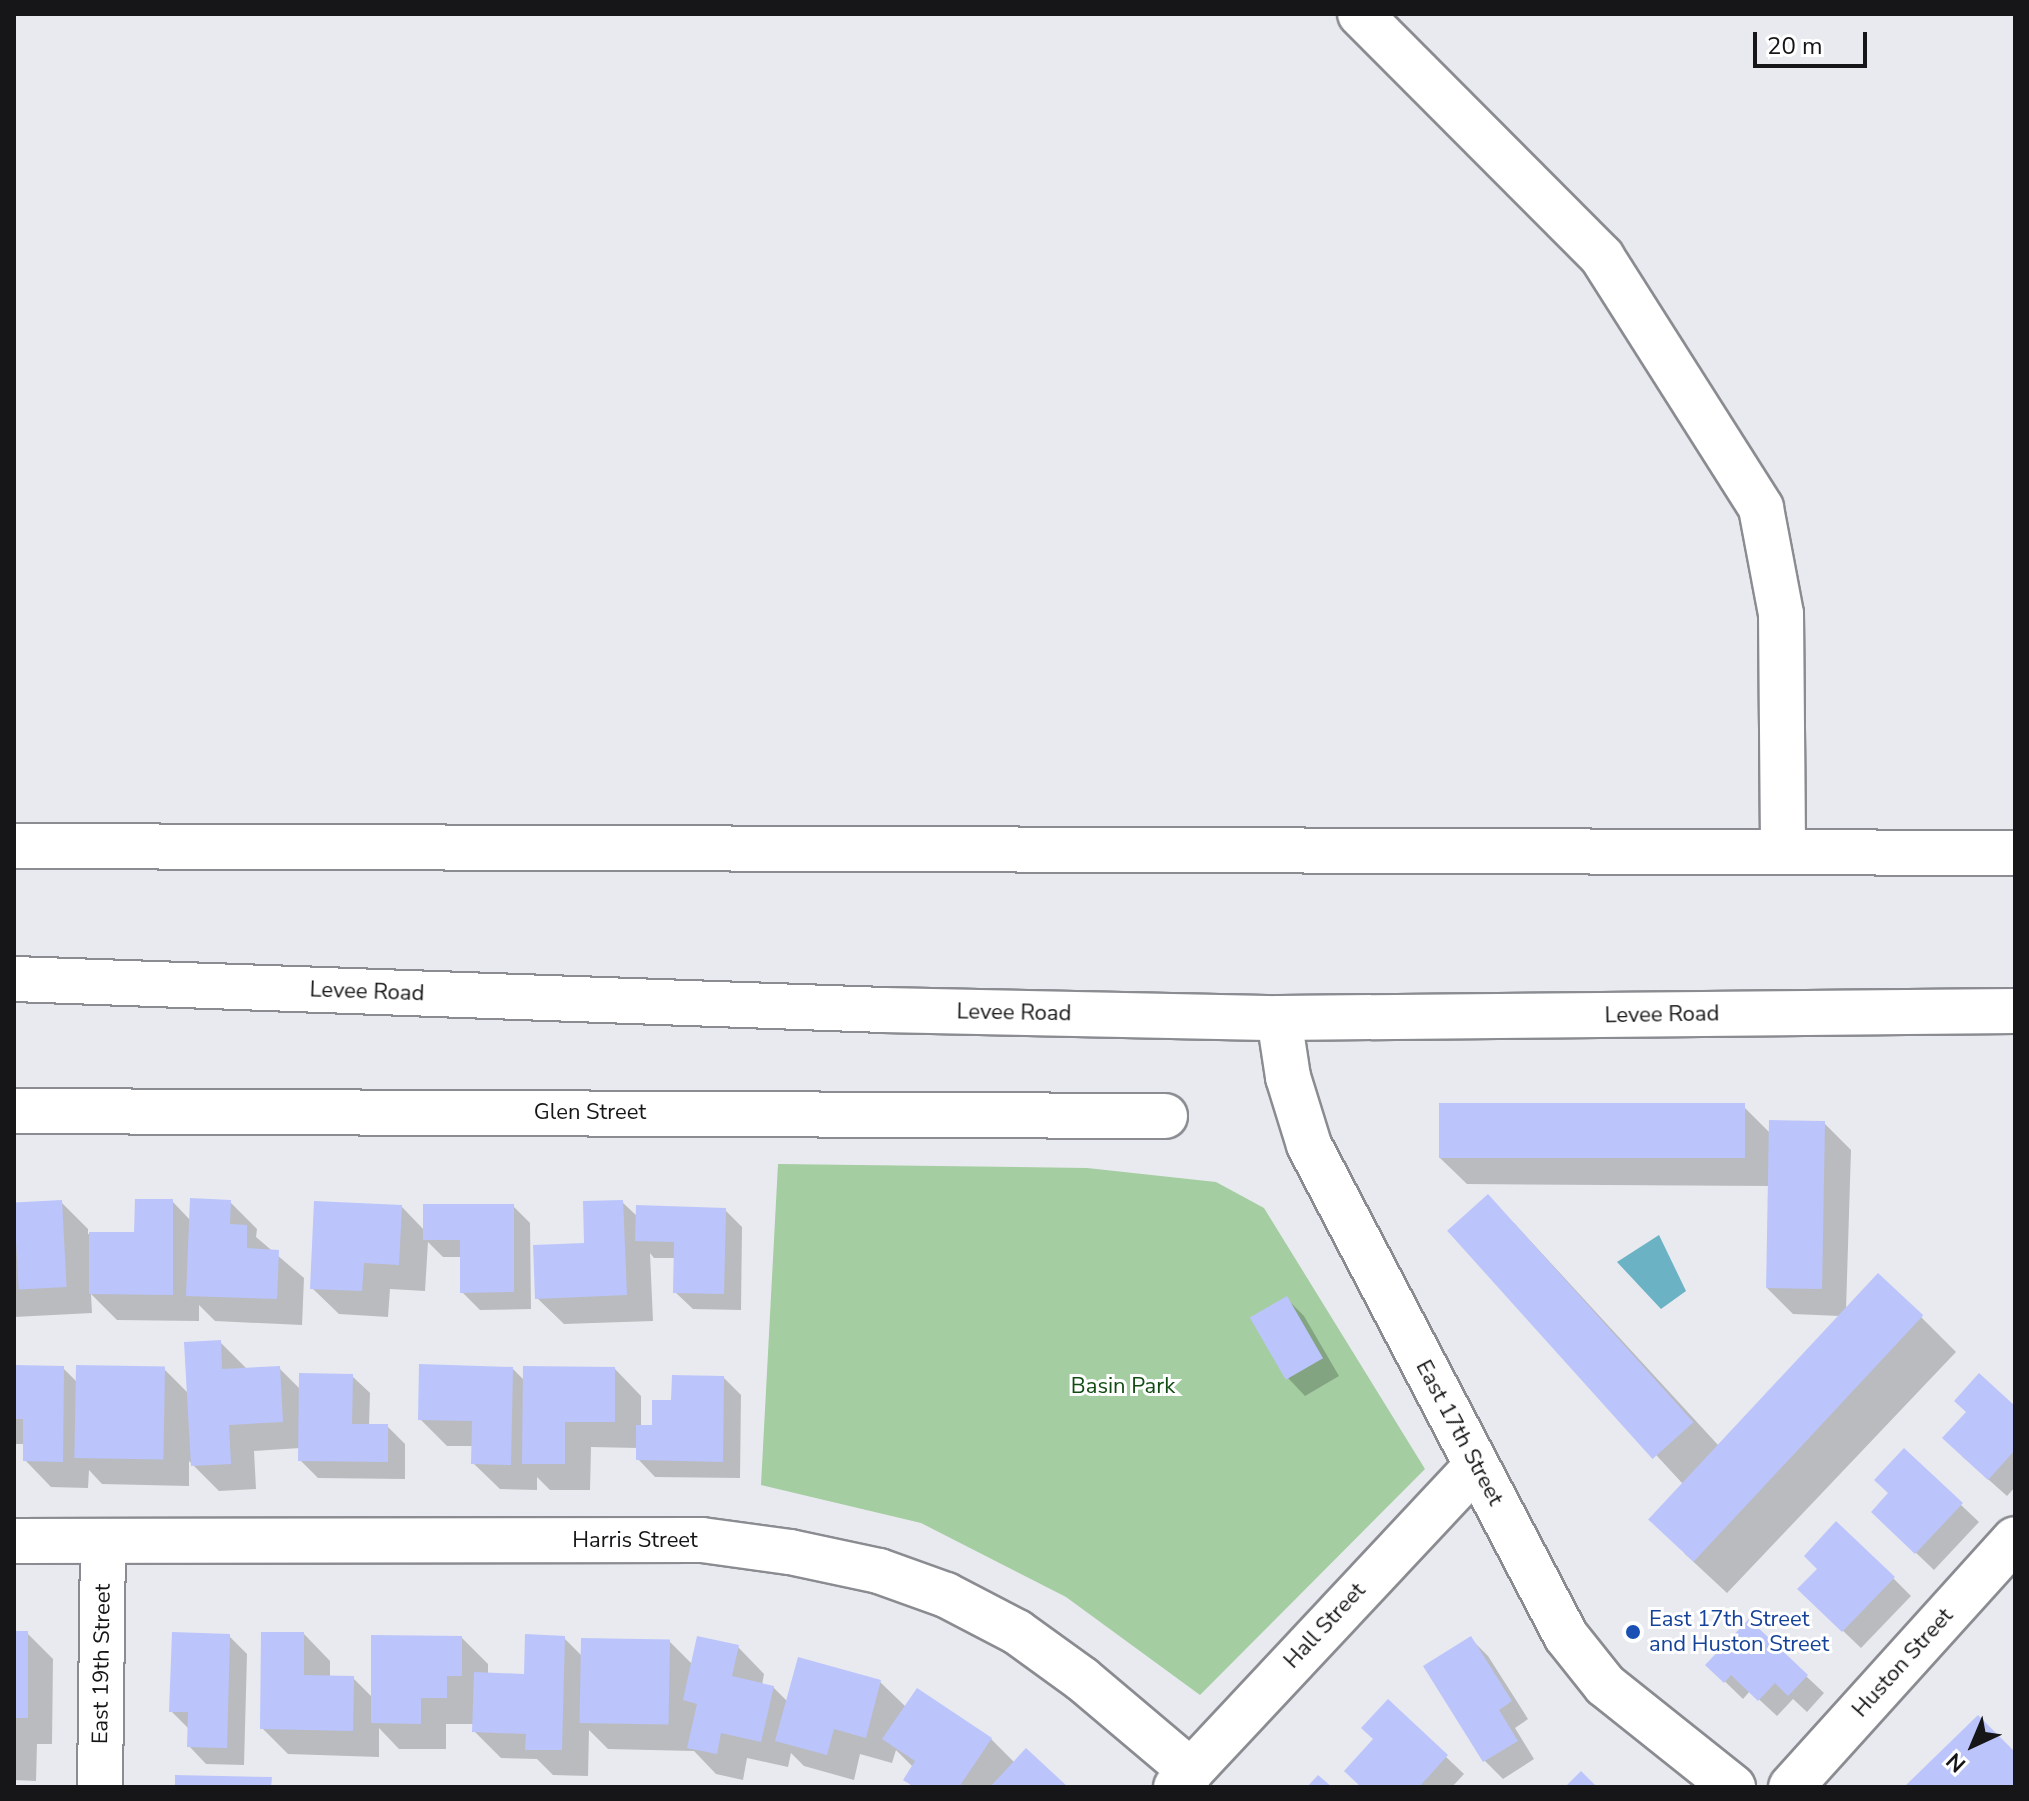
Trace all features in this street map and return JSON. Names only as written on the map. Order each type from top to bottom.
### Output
[{"type":"main road","points":[[1360,14],[1602,257],[1761,508],[1781,614],[1783,852]]},
{"type":"main road","points":[[14,846],[2015,853]]},
{"type":"main road","name":"Levee Road","points":[[14,979],[883,1010],[1279,1018],[2015,1011]]},
{"type":"main road","name":"East 17th Street","points":[[1279,1018],[1288,1077],[1309,1145],[1476,1466],[1584,1662],[1631,1709],[1733,1787]]},
{"type":"main road","name":"Glen Street","points":[[14,1111],[1165,1116]]},
{"type":"main road","name":"Hall Street","points":[[1183,1779],[1476,1466]]},
{"type":"main road","name":"Huston Street","points":[[1791,1787],[2015,1539]]},
{"type":"main road","name":"Harris Street","points":[[14,1541],[702,1540],[790,1552],[879,1571],[946,1595],[1017,1632],[1082,1679],[1183,1779]]},
{"type":"main road","name":"East 19th Street","points":[[100,1787],[103,1542]]},
{"type":"green space","name":"Basin Park","points":[[778,1164],[1087,1168],[1216,1182],[1264,1208],[1425,1469],[1200,1695],[1066,1597],[921,1523],[761,1485]]},
{"type":"water","points":[[1659,1235],[1686,1291],[1661,1309],[1617,1262]]},
{"type":"building","points":[[1439,1103],[1745,1103],[1745,1158],[1439,1158]]},
{"type":"building","points":[[1769,1120],[1825,1121],[1822,1289],[1766,1288]]},
{"type":"building","points":[[1488,1194],[1693,1422],[1653,1459],[1447,1231]]},
{"type":"building","points":[[190,1198],[231,1200],[230,1224],[247,1225],[247,1248],[279,1250],[277,1299],[186,1296]]},
{"type":"building","points":[[135,1199],[173,1199],[173,1295],[89,1294],[89,1232],[134,1232]]},
{"type":"building","points":[[62,1200],[67,1287],[19,1289],[14,1203]]},
{"type":"building","points":[[623,1200],[627,1295],[535,1299],[533,1245],[584,1243],[583,1201]]},
{"type":"building","points":[[314,1201],[402,1205],[399,1265],[364,1263],[362,1291],[310,1289]]},
{"type":"building","points":[[423,1204],[514,1204],[514,1292],[460,1293],[460,1240],[423,1240]]},
{"type":"building","points":[[636,1205],[726,1208],[724,1294],[673,1293],[674,1242],[635,1241]]},
{"type":"building","points":[[1878,1273],[1923,1315],[1694,1562],[1648,1519]]},
{"type":"building","points":[[1287,1296],[1323,1358],[1286,1380],[1250,1318]]},
{"type":"building","points":[[221,1340],[222,1369],[280,1366],[283,1422],[229,1425],[231,1464],[191,1466],[184,1342]]},
{"type":"building","points":[[419,1364],[513,1367],[511,1465],[471,1464],[472,1421],[418,1420]]},
{"type":"building","points":[[14,1365],[64,1366],[63,1462],[23,1461],[23,1419],[14,1419]]},
{"type":"building","points":[[76,1365],[165,1367],[163,1460],[74,1458]]},
{"type":"building","points":[[523,1366],[615,1367],[615,1422],[565,1422],[565,1464],[522,1464]]},
{"type":"building","points":[[299,1373],[353,1374],[352,1424],[388,1424],[388,1462],[298,1461]]},
{"type":"building","points":[[1979,1373],[2015,1406],[2015,1450],[1988,1480],[1942,1438],[1966,1412],[1954,1401]]},
{"type":"building","points":[[672,1375],[724,1376],[723,1462],[636,1460],[636,1425],[652,1425],[652,1400],[671,1400]]},
{"type":"building","points":[[1904,1448],[1963,1503],[1915,1554],[1871,1512],[1888,1493],[1874,1480]]},
{"type":"building","points":[[1836,1521],[1895,1577],[1842,1632],[1797,1589],[1817,1569],[1804,1556]]},
{"type":"building","points":[[1749,1619],[1808,1675],[1788,1696],[1775,1683],[1758,1701],[1731,1675],[1724,1683],[1705,1665]]},
{"type":"building","points":[[14,1631],[28,1631],[28,1718],[14,1718]]},
{"type":"building","points":[[172,1632],[230,1634],[227,1748],[187,1747],[188,1712],[169,1712]]},
{"type":"building","points":[[261,1632],[304,1632],[304,1675],[354,1676],[353,1731],[260,1729]]},
{"type":"building","points":[[525,1634],[565,1636],[562,1750],[525,1750],[526,1734],[472,1732],[474,1672],[524,1674]]},
{"type":"building","points":[[371,1635],[462,1636],[462,1676],[447,1676],[447,1698],[421,1698],[421,1724],[371,1723]]},
{"type":"building","points":[[697,1636],[739,1645],[732,1676],[774,1686],[761,1742],[721,1733],[717,1754],[687,1748],[697,1704],[683,1700]]},
{"type":"building","points":[[1471,1636],[1512,1701],[1499,1710],[1518,1741],[1483,1762],[1423,1666]]},
{"type":"building","points":[[581,1638],[670,1640],[669,1725],[580,1723]]},
{"type":"building","points":[[798,1657],[881,1680],[866,1738],[834,1729],[827,1755],[775,1741]]},
{"type":"building","points":[[917,1688],[992,1738],[959,1787],[914,1787],[903,1780],[915,1761],[882,1739]]},
{"type":"building","points":[[1388,1699],[1448,1755],[1419,1787],[1361,1787],[1344,1771],[1373,1739],[1361,1728]]},
{"type":"building","points":[[1978,1715],[2015,1752],[2015,1787],[1904,1787]]},
{"type":"building","points":[[1026,1748],[1068,1787],[990,1787]]},
{"type":"building","points":[[1581,1771],[1597,1787],[1565,1787]]},
{"type":"building","points":[[175,1775],[272,1777],[271,1787],[175,1787]]},
{"type":"building","points":[[1318,1775],[1332,1787],[1307,1787]]},
{"type":"place","name":"East 17th Street and Huston Street","points":[[1633,1632]]}]
